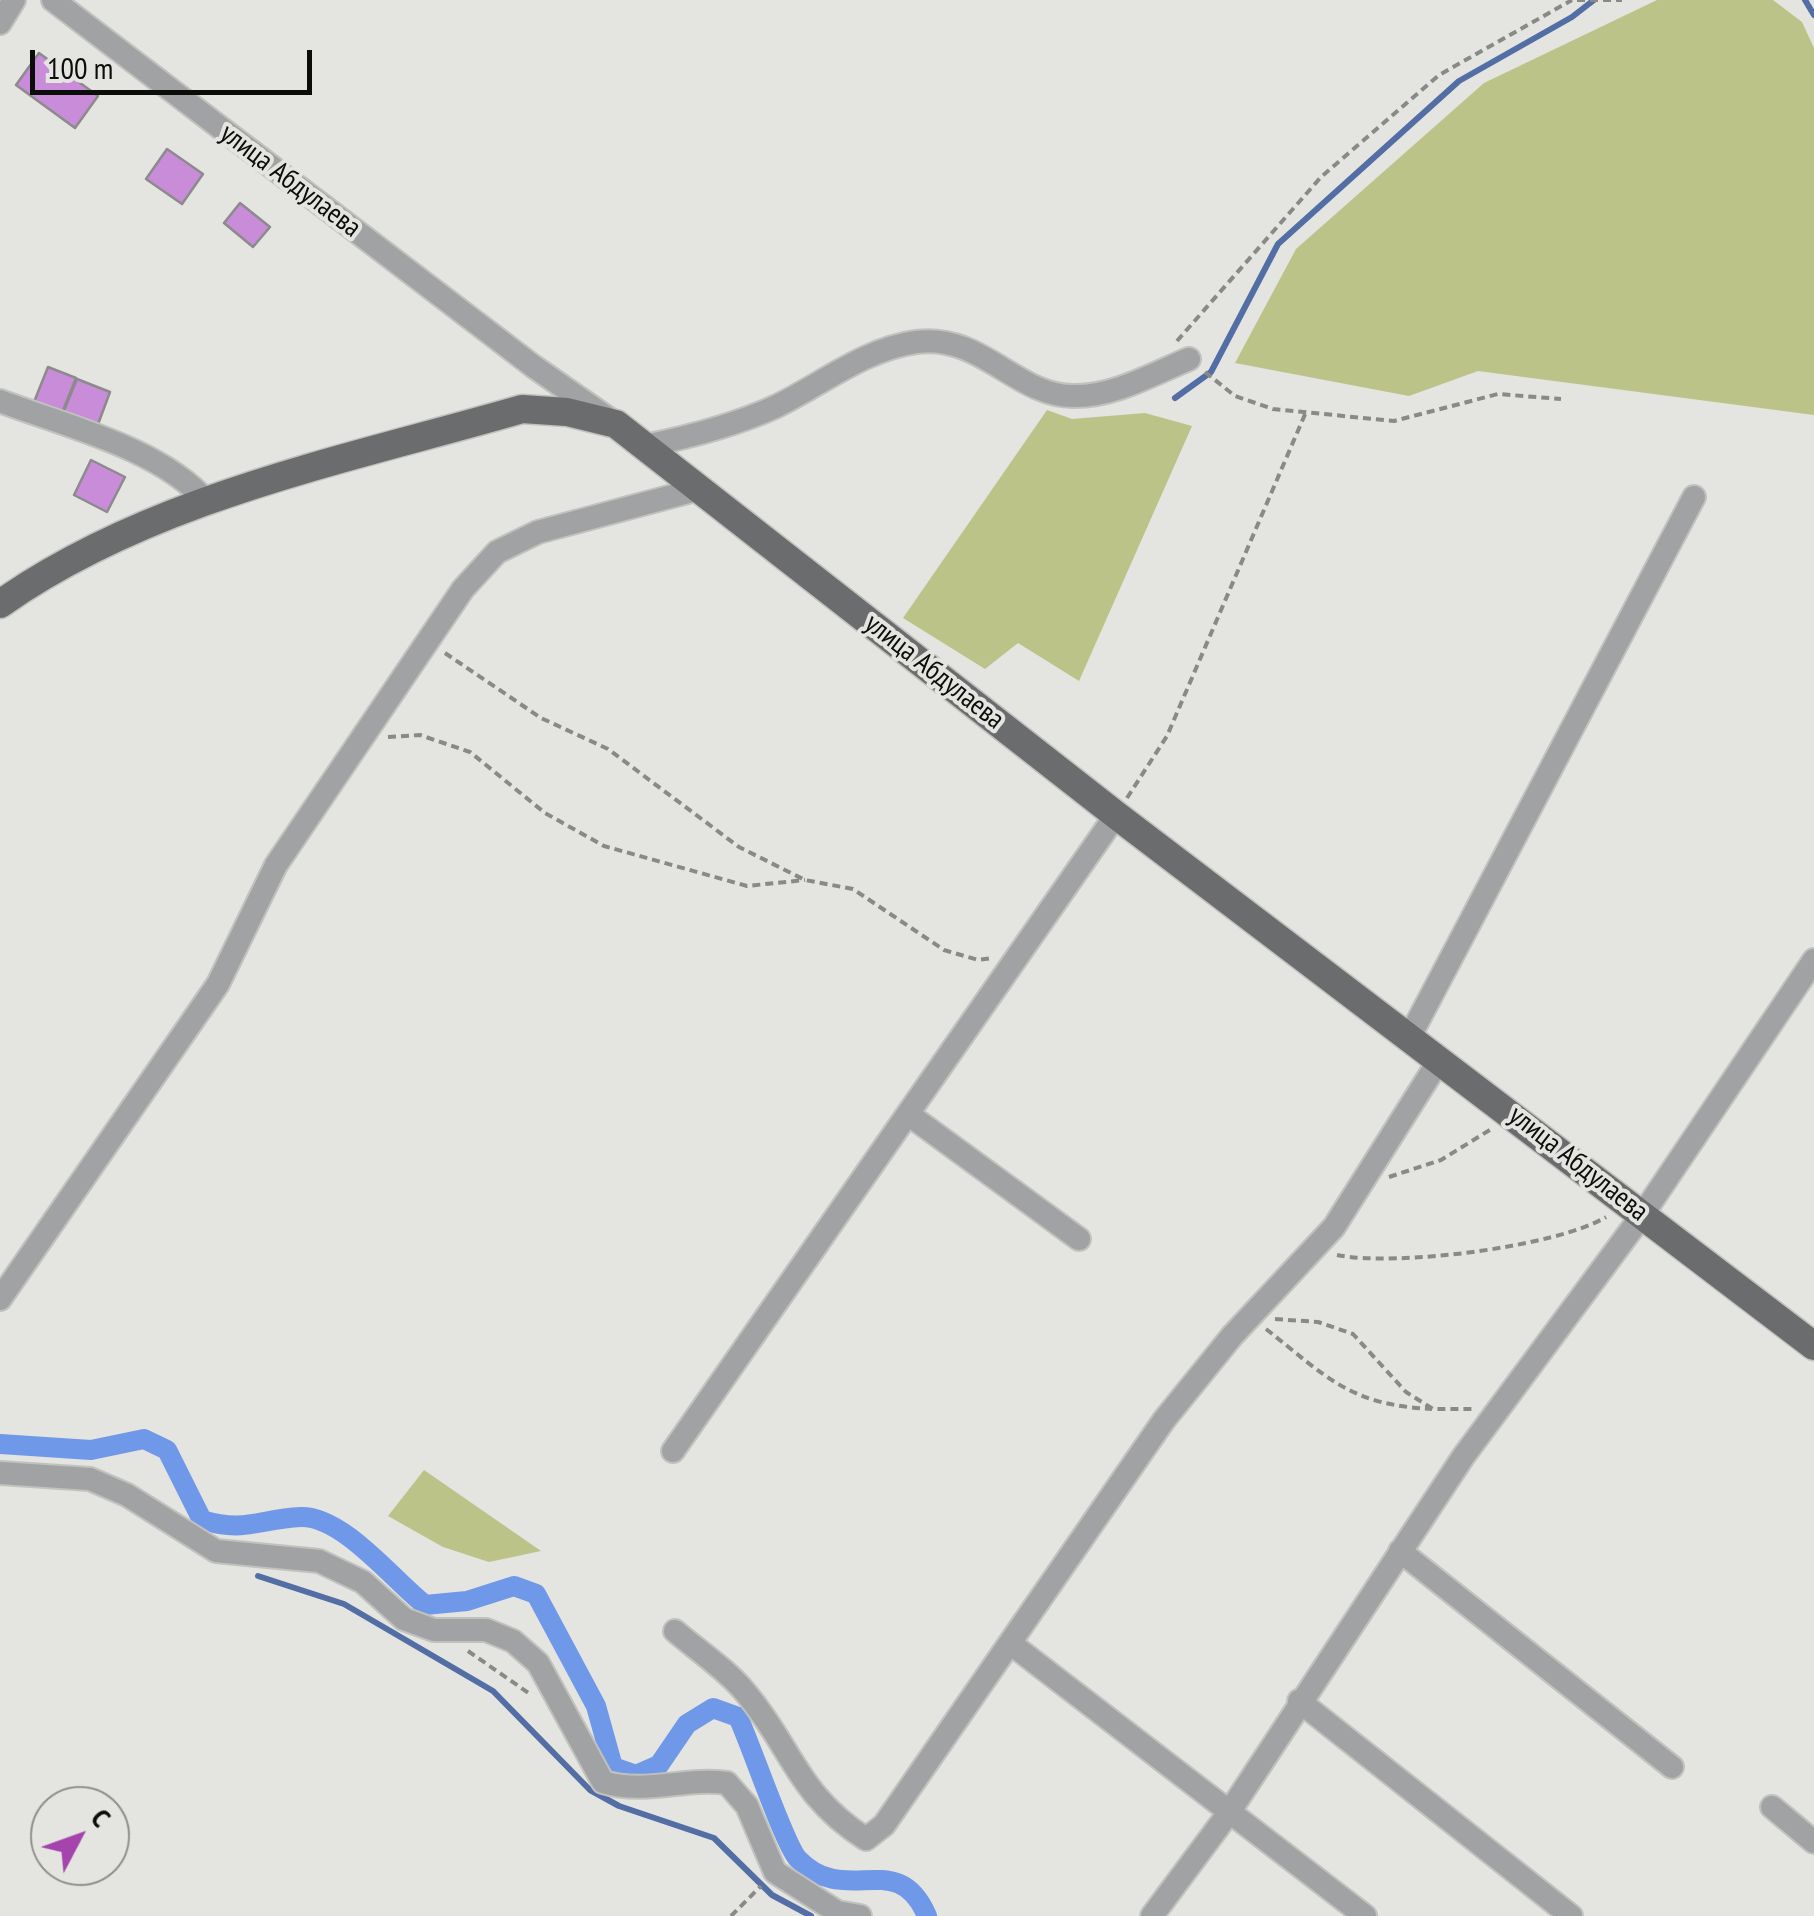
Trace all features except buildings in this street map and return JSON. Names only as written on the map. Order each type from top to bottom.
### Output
[{"type":"main road","points":[[0,604],[100,546],[206,501],[522,409],[567,412],[616,424]]},
{"type":"main road","name":"улица Абдулаева","points":[[616,424],[1116,815],[1814,1346]]},
{"type":"street","points":[[0,23],[14,0]]},
{"type":"street","name":"улица Абдулаева","points":[[53,0],[533,366],[616,424]]},
{"type":"street","points":[[645,446],[774,407],[874,353],[917,342],[950,342],[980,352],[1036,386],[1071,397],[1119,388],[1182,352]]},
{"type":"street","points":[[0,401],[160,463],[191,484],[206,501]]},
{"type":"street","points":[[0,1299],[218,984],[276,865],[464,589],[497,552],[538,532],[699,489]]},
{"type":"street","points":[[1410,1036],[1694,497]]},
{"type":"street","points":[[673,1451],[1116,815]]},
{"type":"street","points":[[1152,1916],[1228,1814],[1400,1551],[1636,1209],[1814,960]]},
{"type":"street","points":[[675,1631],[744,1691],[787,1760],[832,1818],[866,1839],[884,1826],[1164,1420],[1250,1317],[1313,1250],[1360,1186],[1440,1059]]},
{"type":"street","points":[[908,1114],[1079,1239]]},
{"type":"street","points":[[0,1473],[90,1479],[127,1494],[216,1551],[319,1562],[363,1582],[404,1619],[434,1630],[486,1630],[513,1641],[538,1663],[604,1782],[628,1790],[700,1779],[727,1783],[747,1806],[775,1872],[836,1912],[860,1916]]},
{"type":"street","points":[[1400,1551],[1672,1767]]},
{"type":"street","points":[[1010,1643],[1365,1916]]},
{"type":"street","points":[[1299,1701],[1571,1916]]},
{"type":"street","points":[[1772,1807],[1814,1842]]},
{"type":"path","points":[[1560,399],[1498,394],[1394,421],[1273,409],[1234,396],[1182,352],[1321,177],[1439,74],[1574,0],[1622,0]]},
{"type":"path","points":[[1116,815],[1166,736],[1306,412]]},
{"type":"path","points":[[429,642],[541,718],[608,749],[739,847],[805,880],[853,889],[944,950],[978,960],[1020,954]]},
{"type":"path","points":[[363,738],[420,735],[470,752],[546,813],[604,846],[747,886],[805,880]]},
{"type":"path","points":[[1360,1186],[1440,1160],[1515,1116]]},
{"type":"path","points":[[1313,1250],[1365,1261],[1483,1249],[1582,1232],[1636,1209]]},
{"type":"path","points":[[1250,1317],[1318,1322],[1354,1334],[1406,1392],[1433,1409]]},
{"type":"path","points":[[1250,1317],[1350,1395],[1389,1407],[1500,1410]]},
{"type":"path","points":[[467,1650],[515,1680],[542,1705]]},
{"type":"path","points":[[731,1916],[775,1872]]},
{"type":"green space","points":[[1657,0],[1773,0],[1802,22],[1814,48],[1814,415],[1478,371],[1409,396],[1235,363],[1296,249],[1484,83]]},
{"type":"green space","points":[[1047,410],[1072,419],[1145,413],[1192,426],[1079,681],[1018,643],[985,669],[903,618]]},
{"type":"green space","points":[[424,1470],[541,1551],[489,1562],[443,1547],[388,1516]]},
{"type":"waterway","points":[[1175,398],[1211,372],[1278,244],[1459,81],[1572,17],[1594,0]]},
{"type":"waterway","points":[[1805,0],[1814,15]]},
{"type":"waterway","points":[[0,1444],[91,1450],[144,1439],[167,1450],[202,1520],[242,1525],[286,1518],[317,1519],[367,1551],[425,1605],[467,1601],[514,1586],[536,1594],[596,1706],[613,1767],[636,1775],[659,1765],[687,1724],[713,1708],[738,1717],[798,1859],[816,1873],[834,1879],[886,1880],[901,1885],[915,1896],[927,1916]]},
{"type":"waterway","points":[[258,1576],[344,1604],[493,1691],[590,1790],[619,1806],[714,1838],[772,1895],[811,1916]]}]
